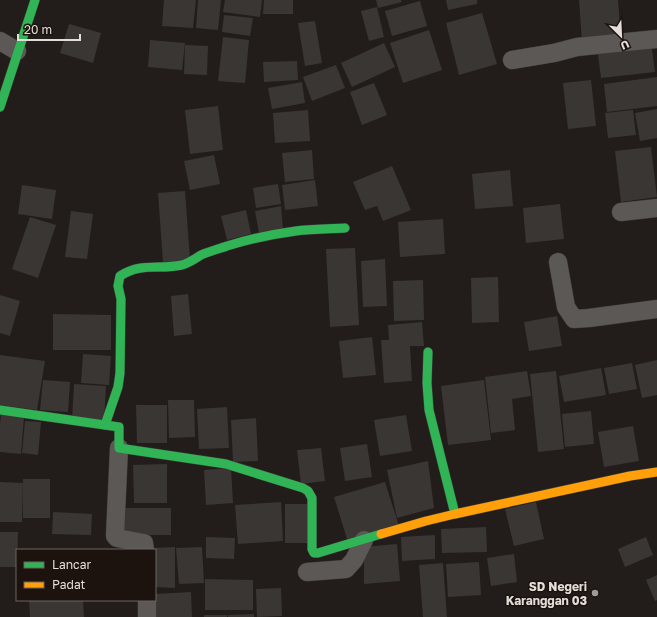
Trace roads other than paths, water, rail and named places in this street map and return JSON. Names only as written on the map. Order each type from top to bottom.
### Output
[{"type":"street","points":[[0,107],[17,51],[35,0]]},
{"type":"street","points":[[512,60],[554,53],[577,47],[657,39]]},
{"type":"street","points":[[0,41],[17,51]]},
{"type":"street","points":[[621,212],[657,208]]},
{"type":"street","points":[[105,425],[118,387],[120,373],[121,299],[118,286],[120,276],[134,268],[169,267],[185,264],[205,253],[271,235],[297,231],[345,228]]},
{"type":"street","points":[[558,262],[566,307],[574,319],[657,309]]},
{"type":"street","points":[[428,352],[427,383],[429,410],[455,514]]},
{"type":"street","points":[[0,410],[119,427],[115,536],[118,538],[144,543],[145,549]]},
{"type":"street","points":[[119,448],[226,464],[308,490],[312,498],[312,549],[314,553],[455,514],[630,476],[657,472]]},
{"type":"street","points":[[307,572],[346,569],[354,560],[364,540]]},
{"type":"street","points":[[147,601],[147,617]]},
{"type":"place","name":"SD Negeri Karanggan 03","points":[[595,593]]}]
